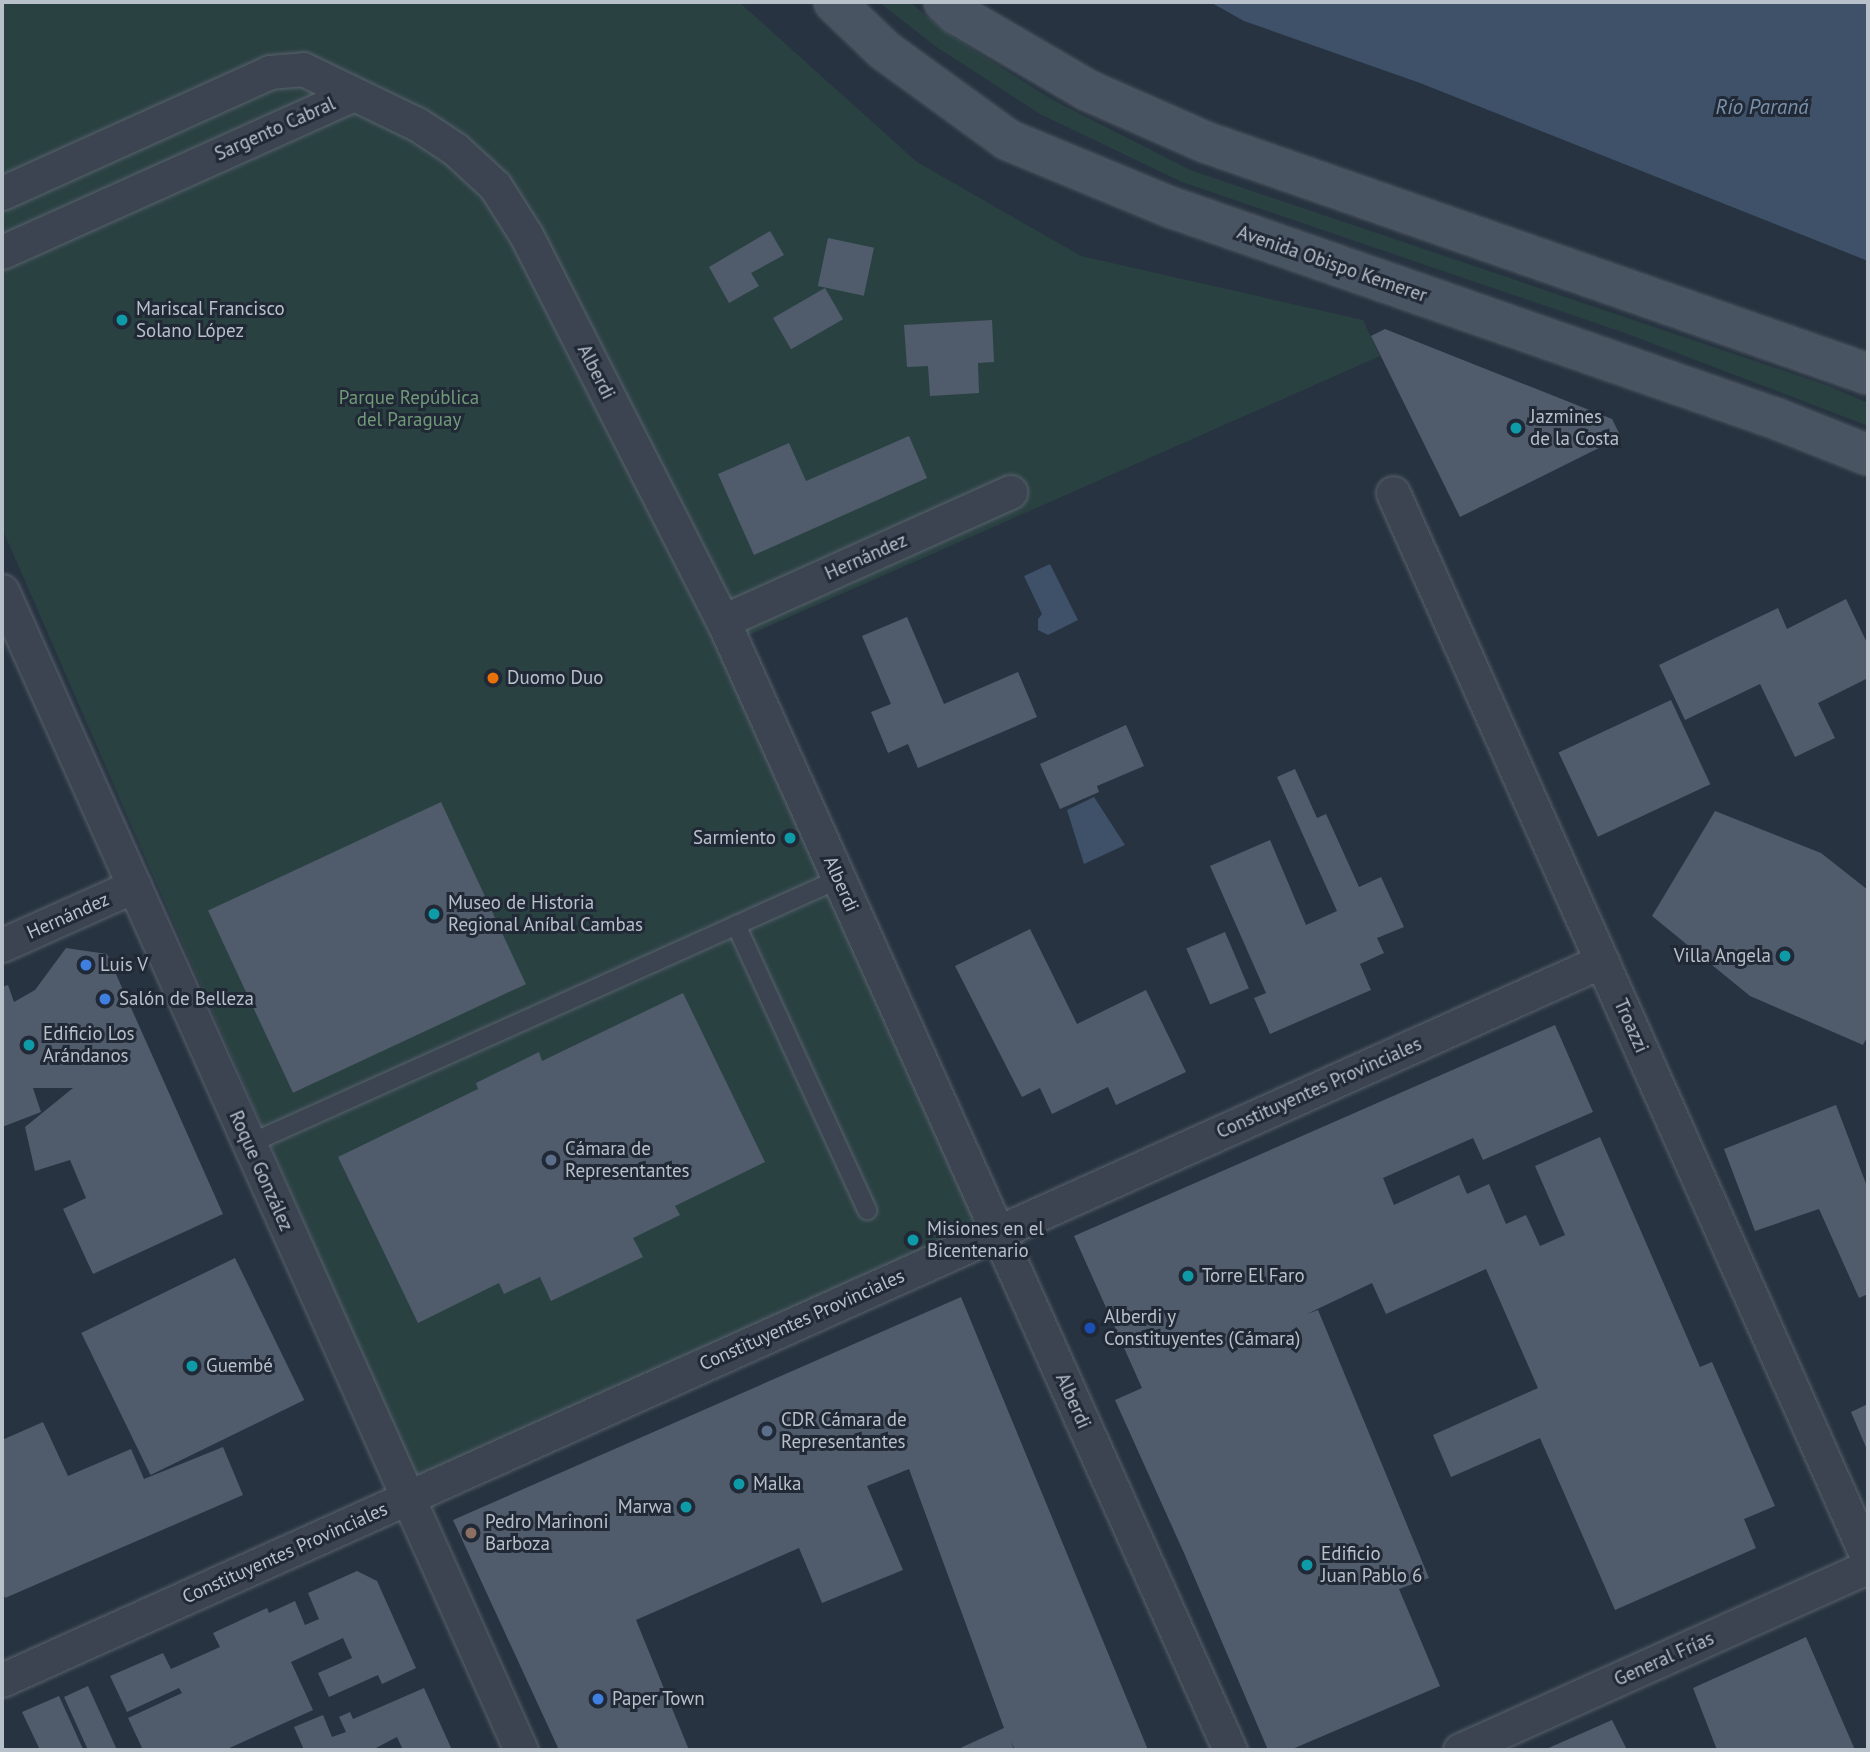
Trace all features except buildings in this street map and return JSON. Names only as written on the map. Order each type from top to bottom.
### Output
[{"type":"main road","name":"Avenida Obispo Kemerer","points":[[834,2],[884,50],[1008,140],[1170,207],[1777,419],[1868,455]]},
{"type":"main road","points":[[944,2],[957,14],[1087,90],[1205,142],[1868,374]]},
{"type":"street","name":"Sargento Cabral","points":[[2,193],[270,72],[303,69],[353,94]]},
{"type":"street","name":"Sargento Cabral","points":[[2,252],[353,94]]},
{"type":"street","name":"Alberdi","points":[[353,94],[417,124],[455,149],[495,186],[526,235],[723,621],[1230,1750]]},
{"type":"street","name":"Hernández","points":[[723,621],[1010,492]]},
{"type":"street","name":"Troazzi","points":[[1393,494],[1868,1559]]},
{"type":"street","name":"Roque González","points":[[2,591],[521,1750]]},
{"type":"street","name":"Hernández","points":[[2,945],[134,886]]},
{"type":"street","name":"Constituyentes Provinciales","points":[[2,1680],[1602,961]]},
{"type":"street","name":"General Frías","points":[[1460,1750],[1868,1567]]},
{"type":"lane","points":[[249,1144],[839,879]]},
{"type":"lane","points":[[736,925],[867,1210]]},
{"type":"green space","name":"Parque República del Paraguay","points":[[2,2],[739,2],[917,162],[1081,256],[1363,320],[1380,356],[747,636],[989,1233],[421,1492],[2,528]]},
{"type":"green space","points":[[879,2],[910,2],[946,32],[1051,99],[1190,170],[1829,386],[1868,403],[1868,426],[1625,333],[1182,182],[1040,114],[935,46]]},
{"type":"water","name":"Río Paraná","points":[[1210,2],[1868,2],[1868,261],[1420,83],[1244,21]]},
{"type":"water","points":[[1050,564],[1078,620],[1048,635],[1038,630],[1038,619],[1042,614],[1024,576]]},
{"type":"water","points":[[1094,797],[1125,845],[1084,864],[1067,810]]},
{"type":"place","name":"Mariscal Francisco Solano López","points":[[122,320]]},
{"type":"place","name":"Jazmines de la Costa","points":[[1516,428]]},
{"type":"place","name":"Duomo Duo","points":[[493,678]]},
{"type":"place","name":"Sarmiento","points":[[790,838]]},
{"type":"place","name":"Museo de Historia Regional Aníbal Cambas","points":[[434,914]]},
{"type":"place","name":"Villa Angela","points":[[1785,956]]},
{"type":"place","name":"Luis V","points":[[86,965]]},
{"type":"place","name":"Salón de Belleza","points":[[105,999]]},
{"type":"place","name":"Edificio Los Arándanos","points":[[29,1045]]},
{"type":"place","name":"Cámara de Representantes","points":[[551,1160]]},
{"type":"place","name":"Misiones en el Bicentenario","points":[[913,1240]]},
{"type":"place","name":"Torre El Faro","points":[[1188,1276]]},
{"type":"place","name":"Alberdi y Constituyentes (Cámara)","points":[[1090,1328]]},
{"type":"place","name":"Guembé","points":[[192,1366]]},
{"type":"place","name":"CDR Cámara de Representantes","points":[[767,1431]]},
{"type":"place","name":"Malka","points":[[739,1484]]},
{"type":"place","name":"Marwa","points":[[686,1507]]},
{"type":"place","name":"Pedro Marinoni Barboza","points":[[471,1533]]},
{"type":"place","name":"Edificio Juan Pablo 6","points":[[1307,1565]]},
{"type":"place","name":"Paper Town","points":[[598,1699]]}]
